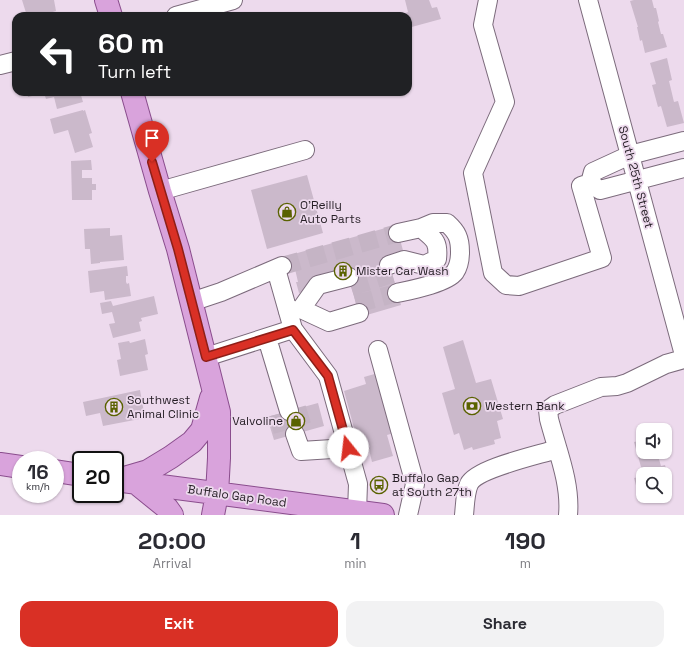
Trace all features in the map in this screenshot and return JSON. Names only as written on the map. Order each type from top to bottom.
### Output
[{"type":"main road","points":[[106,0],[110,12]]},
{"type":"main road","points":[[133,96],[178,249],[219,412],[220,458],[217,494],[213,515]]},
{"type":"main road","points":[[124,481],[148,472],[192,442],[202,430],[213,389]]},
{"type":"main road","points":[[0,464],[12,466]]},
{"type":"main road","name":"Buffalo Gap Road","points":[[124,481],[217,494],[286,509],[357,512],[383,515]]},
{"type":"main road","points":[[124,482],[166,508],[172,515]]},
{"type":"street","points":[[190,12],[233,0]]},
{"type":"street","points":[[488,0],[483,25],[505,102],[473,173],[493,273],[506,285],[519,286],[602,258],[581,186],[590,183]]},
{"type":"street","name":"South 25th Street","points":[[588,0],[684,355]]},
{"type":"street","points":[[0,65],[12,62]]},
{"type":"street","points":[[590,183],[593,172],[630,155],[684,141]]},
{"type":"street","points":[[160,190],[305,150]]},
{"type":"street","points":[[590,183],[600,190],[637,182],[684,168]]},
{"type":"street","points":[[398,233],[421,228],[433,223],[447,222],[457,233],[460,246],[460,263],[454,274],[398,298]]},
{"type":"street","points":[[391,269],[404,260],[424,265],[437,259],[438,250],[435,240],[421,228]]},
{"type":"street","points":[[191,302],[221,292],[279,268],[303,309],[329,322],[358,309]]},
{"type":"street","points":[[206,357],[293,330],[303,309],[318,285],[350,282]]},
{"type":"street","points":[[293,330],[328,376],[358,484],[357,512]]},
{"type":"street","points":[[267,338],[275,362],[287,376],[288,411]]},
{"type":"street","points":[[378,350],[415,484],[408,515]]},
{"type":"street","points":[[568,515],[569,500],[567,486],[549,419],[548,410],[555,405],[601,387],[617,386],[666,364],[684,359]]},
{"type":"street","points":[[296,437],[301,451],[348,448]]},
{"type":"street","points":[[464,515],[469,485],[474,478],[494,468],[557,449]]},
{"type":"building","points":[[22,0],[54,0],[56,11],[26,12]]},
{"type":"building","points":[[405,0],[429,0],[432,8],[437,7],[441,19],[412,27],[412,12],[408,12]]},
{"type":"building","points":[[652,0],[654,8],[656,8],[661,34],[663,34],[667,47],[645,53],[642,40],[640,41],[638,27],[630,1]]},
{"type":"building","points":[[667,58],[672,80],[669,81],[674,102],[678,101],[684,123],[667,127],[661,106],[658,107],[652,85],[656,84],[650,63]]},
{"type":"building","points":[[45,96],[81,96],[83,102],[57,109],[54,97],[46,99]]},
{"type":"building","points":[[85,110],[92,133],[89,134],[93,147],[75,153],[68,130],[54,134],[50,119]]},
{"type":"building","points":[[91,160],[92,170],[82,170],[82,178],[92,178],[92,184],[96,184],[96,190],[92,190],[92,200],[72,200],[71,161]]},
{"type":"building","name":"O'Reilly Auto Parts","points":[[307,175],[323,233],[267,249],[251,190]]},
{"type":"building","name":"Mister Car Wash","points":[[396,225],[404,254],[388,259],[401,305],[360,317],[347,272],[308,283],[310,290],[299,293],[295,269],[284,272],[280,258]]},
{"type":"building","points":[[110,228],[110,236],[122,235],[124,260],[91,264],[90,249],[85,249],[84,229]]},
{"type":"building","points":[[127,266],[128,276],[126,276],[126,282],[127,284],[129,283],[131,296],[105,300],[104,291],[90,293],[88,271]]},
{"type":"building","points":[[154,296],[158,314],[141,318],[142,321],[139,322],[141,331],[113,338],[109,324],[115,323],[112,312],[102,314],[100,303],[111,301],[113,306]]},
{"type":"building","points":[[145,339],[148,354],[145,355],[148,370],[120,376],[117,360],[121,359],[118,343],[129,341],[130,343]]},
{"type":"building","name":"Western Bank","points":[[463,340],[476,383],[491,379],[503,419],[497,421],[501,438],[494,440],[495,444],[473,450],[472,447],[464,450],[459,433],[454,435],[442,393],[455,389],[443,347]]},
{"type":"building","points":[[378,373],[394,433],[387,435],[393,456],[372,462],[367,441],[358,443],[344,391],[366,384],[364,377]]},
{"type":"building","name":"Southwest Animal Clinic","points":[[140,390],[145,418],[103,426],[100,413],[86,416],[83,402]]},
{"type":"building","name":"Valvoline","points":[[318,403],[324,426],[274,440],[267,417]]},
{"type":"building","points":[[639,459],[659,459],[661,466],[665,465],[666,467],[641,467]]},
{"type":"tunnel","points":[[282,266],[398,233]]},
{"type":"tunnel","points":[[351,287],[392,274]]},
{"type":"tunnel","points":[[356,304],[397,293]]},
{"type":"tunnel","points":[[297,408],[304,431]]},
{"type":"tunnel","points":[[278,414],[284,437]]},
{"type":"place","name":"O'Reilly Auto Parts","points":[[287,212]]},
{"type":"place","name":"Mister Car Wash","points":[[343,271]]},
{"type":"place","name":"Western Bank","points":[[472,406]]},
{"type":"place","name":"Southwest Animal Clinic","points":[[114,407]]},
{"type":"place","name":"Valvoline","points":[[296,421]]},
{"type":"place","name":"Buffalo Gap at South 27th","points":[[379,485]]},
{"type":"route","points":[[152,162],[178,249],[206,357],[293,330],[328,376],[348,448]]}]
